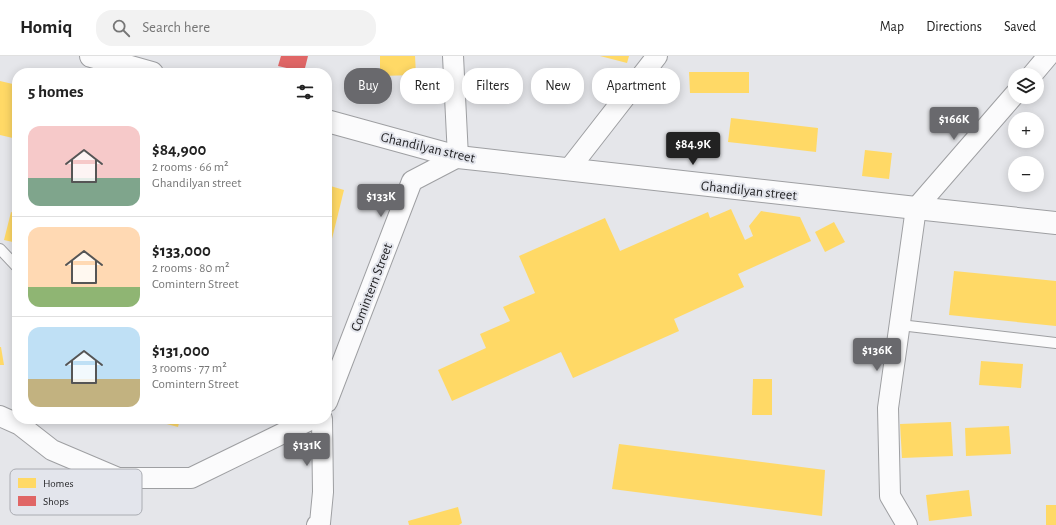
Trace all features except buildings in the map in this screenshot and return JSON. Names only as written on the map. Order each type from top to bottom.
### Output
[{"type":"main road","points":[[90,56],[134,68]]},
{"type":"main road","name":"Ghandilyan street","points":[[332,122],[458,157],[1056,223]]},
{"type":"street","points":[[453,56],[458,157]]},
{"type":"street","points":[[569,169],[657,56]]},
{"type":"street","points":[[1038,68],[1048,56]]},
{"type":"street","points":[[907,525],[890,496],[888,408],[916,208],[1008,102]]},
{"type":"street","name":"Comintern Street","points":[[332,389],[412,181],[458,157]]},
{"type":"street","points":[[0,416],[12,419]]},
{"type":"street","points":[[23,424],[52,450],[97,469]]},
{"type":"street","points":[[142,478],[191,478],[302,424]]},
{"type":"street","points":[[317,525],[320,523],[323,492],[322,424]]},
{"type":"lane","points":[[0,248],[12,261]]},
{"type":"lane","points":[[900,325],[1056,343]]}]
